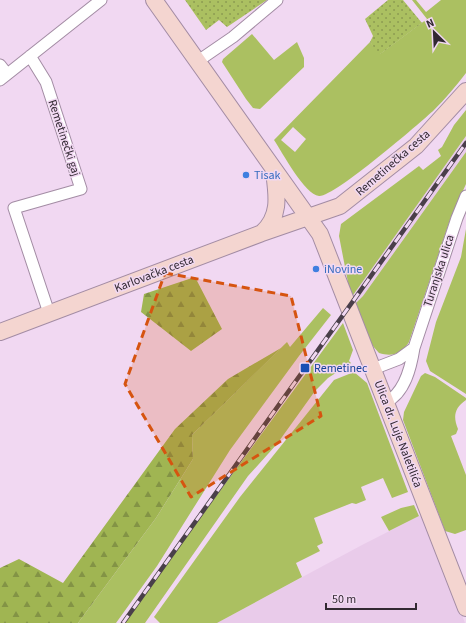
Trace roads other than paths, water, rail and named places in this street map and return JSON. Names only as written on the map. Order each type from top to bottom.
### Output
[{"type":"main road","points":[[154,0],[273,166],[295,202],[308,218]]},
{"type":"main road","name":"Remetinečka cesta","points":[[308,218],[345,204],[403,158],[428,134],[466,91]]},
{"type":"main road","points":[[262,233],[272,223],[277,210],[277,192],[273,166]]},
{"type":"main road","name":"Karlovačka cesta","points":[[0,332],[262,233],[308,218]]},
{"type":"main road","name":"Ulica dr. Luje Naletilića","points":[[308,218],[322,239],[466,608]]},
{"type":"street","points":[[0,65],[4,77],[101,0]]},
{"type":"street","points":[[198,61],[233,37],[277,0]]},
{"type":"street","name":"Remetinečki gaj","points":[[30,56],[46,82],[81,189],[14,208],[49,313]]},
{"type":"street","name":"Turanjska ulica","points":[[386,402],[395,396],[400,389],[410,366],[414,348],[457,218],[466,196]]},
{"type":"street","points":[[372,368],[399,359],[414,348]]},
{"type":"railway","points":[[123,623],[466,143]]},
{"type":"place","name":"Tisak","points":[[246,175]]},
{"type":"place","name":"iNovine","points":[[316,269]]},
{"type":"place","name":"Remetinec","points":[[305,368]]}]
